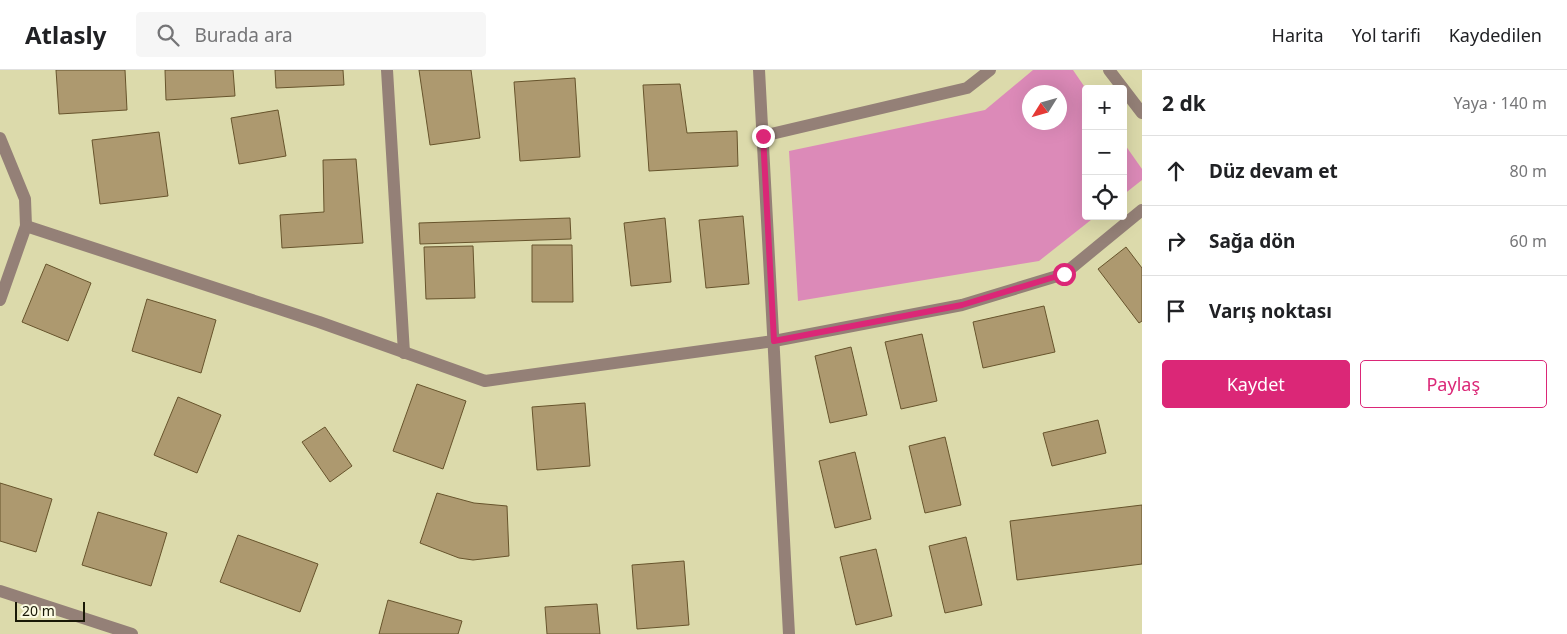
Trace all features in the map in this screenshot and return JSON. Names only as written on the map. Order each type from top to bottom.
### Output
[{"type":"street","points":[[387,70],[404,352]]},
{"type":"street","points":[[759,70],[789,634]]},
{"type":"street","points":[[763,136],[967,88],[990,70]]},
{"type":"street","points":[[1109,70],[1142,113]]},
{"type":"street","points":[[0,138],[26,199],[26,226],[0,300]]},
{"type":"street","points":[[26,226],[319,322],[485,381],[774,341],[962,305],[1064,274],[1142,210]]},
{"type":"street","points":[[0,591],[132,634]]},
{"type":"shaded area","points":[[1033,70],[1073,70],[1083,85],[1082,220],[1091,220],[1039,261],[798,301],[789,151],[985,110]]},
{"type":"shaded area","points":[[1127,148],[1142,169],[1142,180],[1127,192]]},
{"type":"building","points":[[56,70],[125,70],[127,110],[59,114]]},
{"type":"building","points":[[165,70],[233,70],[235,96],[166,100]]},
{"type":"building","points":[[275,70],[343,70],[344,85],[276,88]]},
{"type":"building","points":[[419,70],[471,70],[480,138],[430,145]]},
{"type":"building","points":[[575,78],[580,157],[520,161],[514,82]]},
{"type":"building","points":[[680,84],[687,133],[737,131],[738,166],[649,171],[643,85]]},
{"type":"building","points":[[278,110],[286,156],[239,164],[231,118]]},
{"type":"building","points":[[159,132],[168,196],[100,204],[92,140]]},
{"type":"building","points":[[356,159],[363,243],[282,248],[280,215],[324,212],[323,160]]},
{"type":"building","points":[[743,216],[749,284],[706,288],[699,220]]},
{"type":"building","points":[[570,218],[571,239],[420,244],[419,223]]},
{"type":"building","points":[[665,218],[671,282],[631,286],[624,223]]},
{"type":"building","points":[[532,245],[572,245],[573,302],[532,302]]},
{"type":"building","points":[[473,246],[475,298],[426,299],[424,247]]},
{"type":"building","points":[[1126,247],[1142,268],[1142,321],[1139,323],[1098,269]]},
{"type":"building","points":[[46,264],[91,283],[68,341],[22,322]]},
{"type":"building","points":[[147,299],[216,320],[201,373],[132,351]]},
{"type":"building","points":[[1044,306],[1055,352],[983,368],[973,322]]},
{"type":"building","points":[[922,334],[937,401],[901,409],[885,342]]},
{"type":"building","points":[[851,347],[867,415],[830,423],[815,356]]},
{"type":"building","points":[[417,384],[466,401],[443,469],[393,451]]},
{"type":"building","points":[[178,397],[221,415],[197,473],[154,455]]},
{"type":"building","points":[[585,403],[590,466],[537,470],[532,407]]},
{"type":"building","points":[[1098,420],[1106,453],[1052,466],[1043,433]]},
{"type":"building","points":[[325,427],[352,466],[330,482],[302,442]]},
{"type":"building","points":[[945,437],[961,505],[925,513],[909,446]]},
{"type":"building","points":[[855,452],[871,519],[835,528],[819,461]]},
{"type":"building","points":[[0,483],[52,499],[36,552],[0,541]]},
{"type":"building","points":[[437,493],[474,503],[507,506],[509,556],[473,560],[459,558],[420,543]]},
{"type":"building","points":[[1142,505],[1142,564],[1017,580],[1010,521]]},
{"type":"building","points":[[98,512],[167,533],[151,586],[82,565]]},
{"type":"building","points":[[238,535],[318,564],[300,612],[220,582]]},
{"type":"building","points":[[966,537],[982,605],[945,613],[929,546]]},
{"type":"building","points":[[876,549],[892,616],[856,625],[840,557]]},
{"type":"building","points":[[684,561],[689,625],[637,629],[632,565]]},
{"type":"building","points":[[388,600],[462,621],[458,634],[379,634]]},
{"type":"building","points":[[597,604],[600,634],[547,634],[545,607]]},
{"type":"route","points":[[763,136],[774,341],[962,305],[1064,274]]}]
